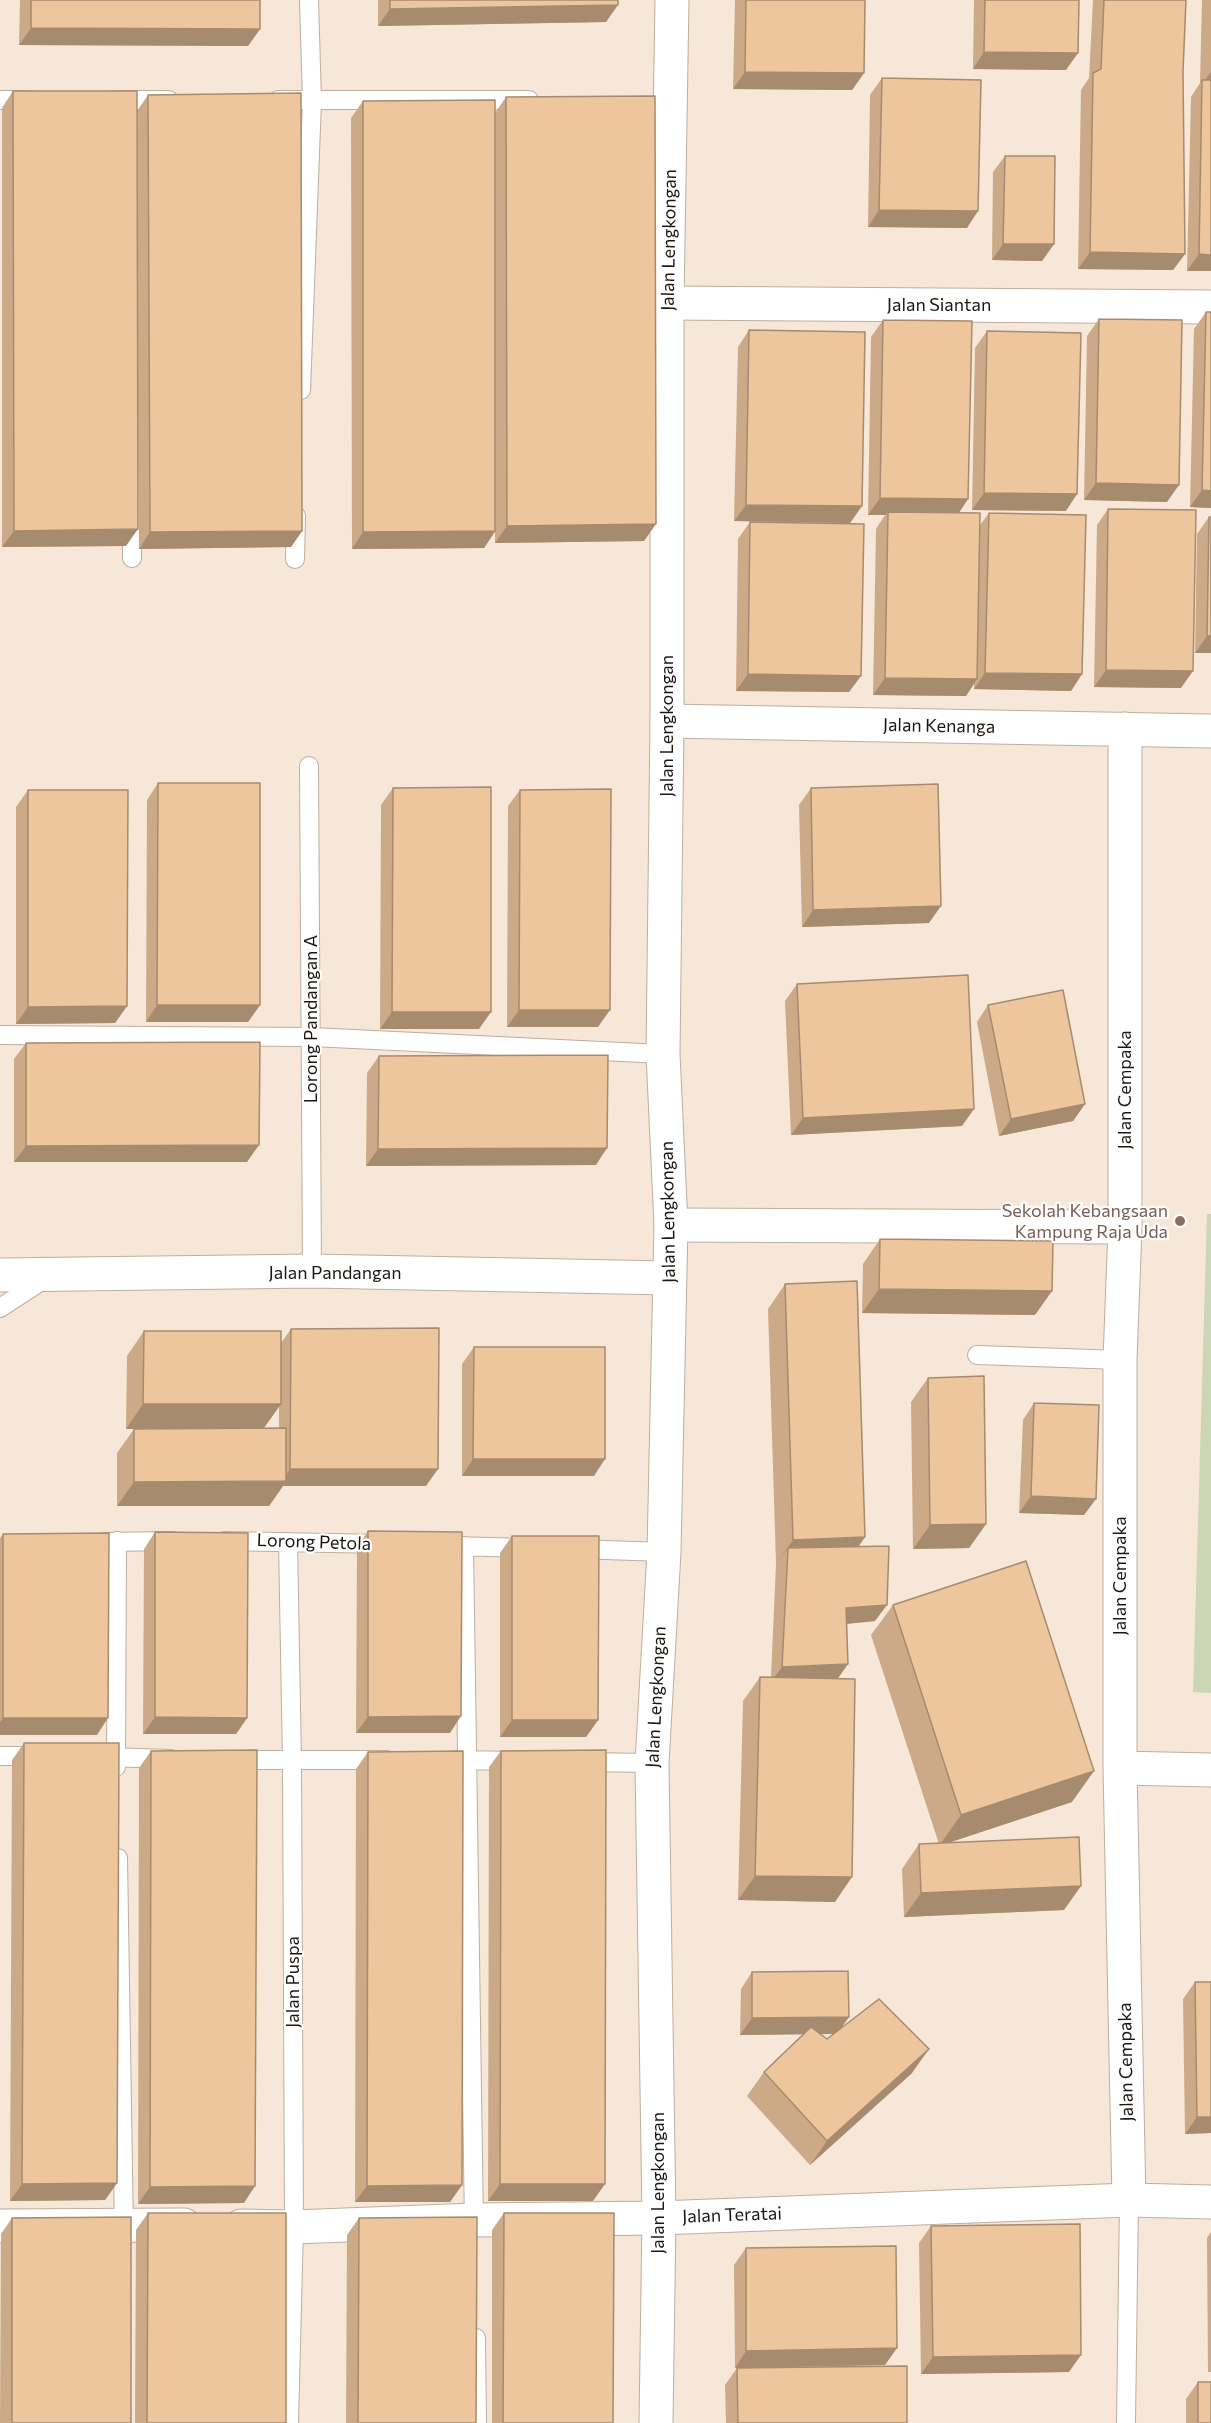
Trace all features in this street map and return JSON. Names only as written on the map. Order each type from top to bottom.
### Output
[{"type":"street","name":"Jalan Lengkongan","points":[[656,2423],[659,2218],[652,1763],[663,1552],[671,1225],[663,1054],[667,721],[667,303],[660,100],[672,0]]},
{"type":"street","name":"Jalan Siantan","points":[[667,303],[1211,307]]},
{"type":"street","name":"Jalan Kenanga","points":[[667,721],[1211,731]]},
{"type":"street","name":"Jalan Cempaka","points":[[1125,729],[1125,1227],[1120,1360],[1120,1768],[1130,2200]]},
{"type":"street","points":[[671,1225],[1125,1227]]},
{"type":"street","name":"Jalan Pandangan","points":[[0,1275],[312,1271],[669,1278]]},
{"type":"street","points":[[1120,1768],[1211,1770]]},
{"type":"street","name":"Jalan Teratai","points":[[0,2226],[124,2235],[294,2227],[475,2232],[659,2218],[1130,2200],[1211,2202]]},
{"type":"lane","points":[[300,406],[312,100],[309,0]]},
{"type":"lane","points":[[0,100],[44,100]]},
{"type":"lane","points":[[99,100],[132,106],[192,100]]},
{"type":"lane","points":[[264,100],[488,106],[545,100]]},
{"type":"lane","points":[[132,500],[132,558]]},
{"type":"lane","points":[[295,560],[297,501]]},
{"type":"lane","name":"Lorong Pandangan A","points":[[309,766],[312,1271]]},
{"type":"lane","points":[[0,1035],[312,1037],[663,1054]]},
{"type":"lane","points":[[0,1308],[50,1275]]},
{"type":"lane","points":[[977,1355],[1120,1360]]},
{"type":"lane","points":[[116,1782],[117,1541]]},
{"type":"lane","name":"Lorong Petola","points":[[82,1542],[200,1541],[405,1545]]},
{"type":"lane","name":"Jalan Puspa","points":[[288,1542],[292,1761],[294,2227],[289,2423]]},
{"type":"lane","points":[[429,1545],[663,1552]]},
{"type":"lane","points":[[464,1546],[475,2232]]},
{"type":"lane","points":[[0,1756],[58,1757]]},
{"type":"lane","points":[[93,1757],[186,1759]]},
{"type":"lane","points":[[222,1759],[409,1760]]},
{"type":"lane","points":[[444,1760],[537,1761]]},
{"type":"lane","points":[[560,1762],[652,1763]]},
{"type":"lane","points":[[117,1841],[124,2235]]},
{"type":"lane","name":"Jalan Cempaka","points":[[1126,2423],[1130,2200]]},
{"type":"lane","points":[[476,2316],[477,2423]]},
{"type":"green space","points":[[1207,1214],[1211,1214],[1211,1693],[1193,1692]]},
{"type":"building","points":[[31,0],[260,0],[260,29],[31,28]]},
{"type":"building","points":[[390,0],[618,0],[618,5],[390,9]]},
{"type":"building","points":[[746,0],[865,0],[864,73],[745,72]]},
{"type":"building","points":[[985,0],[1079,0],[1078,53],[984,52]]},
{"type":"building","points":[[1104,0],[1186,0],[1183,72],[1185,254],[1090,252],[1093,73],[1101,69]]},
{"type":"building","points":[[882,78],[981,80],[978,211],[879,210]]},
{"type":"building","points":[[1202,80],[1211,80],[1211,255],[1199,254]]},
{"type":"building","points":[[13,91],[137,91],[138,529],[14,531]]},
{"type":"building","points":[[301,93],[302,531],[150,532],[148,95]]},
{"type":"building","points":[[655,96],[656,524],[507,526],[506,97]]},
{"type":"building","points":[[495,100],[495,531],[363,532],[363,101]]},
{"type":"building","points":[[1005,156],[1055,156],[1054,244],[1003,244]]},
{"type":"building","points":[[1206,312],[1211,312],[1211,491],[1202,490]]},
{"type":"building","points":[[1099,319],[1182,320],[1179,485],[1096,483]]},
{"type":"building","points":[[883,320],[972,321],[968,499],[880,498]]},
{"type":"building","points":[[749,330],[865,332],[862,506],[746,505]]},
{"type":"building","points":[[987,331],[1081,333],[1077,494],[984,493]]},
{"type":"building","points":[[1108,509],[1196,510],[1193,671],[1106,670]]},
{"type":"building","points":[[888,512],[980,513],[977,679],[885,678]]},
{"type":"building","points":[[989,513],[1086,515],[1082,674],[985,673]]},
{"type":"building","points":[[1209,517],[1211,517],[1211,636],[1207,636]]},
{"type":"building","points":[[750,522],[864,524],[861,676],[748,674]]},
{"type":"building","points":[[158,783],[260,783],[260,1005],[157,1005]]},
{"type":"building","points":[[938,784],[941,906],[813,910],[811,788]]},
{"type":"building","points":[[491,787],[491,1012],[392,1012],[393,788]]},
{"type":"building","points":[[611,789],[610,1010],[519,1010],[520,790]]},
{"type":"building","points":[[28,790],[128,790],[127,1006],[28,1007]]},
{"type":"building","points":[[968,975],[974,1109],[803,1118],[797,984]]},
{"type":"building","points":[[1063,990],[1085,1104],[1011,1119],[988,1005]]},
{"type":"building","points":[[260,1042],[259,1145],[26,1146],[26,1043]]},
{"type":"building","points":[[608,1055],[607,1148],[378,1149],[379,1056]]},
{"type":"building","points":[[880,1239],[1053,1241],[1052,1291],[879,1289]]},
{"type":"building","points":[[857,1281],[865,1537],[793,1540],[785,1284]]},
{"type":"building","points":[[439,1328],[438,1469],[290,1469],[291,1329]]},
{"type":"building","points":[[144,1331],[281,1331],[281,1404],[143,1404]]},
{"type":"building","points":[[474,1347],[605,1347],[605,1459],[473,1459]]},
{"type":"building","points":[[984,1376],[986,1524],[930,1525],[928,1378]]},
{"type":"building","points":[[1034,1403],[1099,1405],[1096,1499],[1031,1496]]},
{"type":"building","points":[[286,1428],[286,1481],[134,1482],[134,1429]]},
{"type":"building","points":[[368,1531],[462,1532],[461,1716],[368,1717]]},
{"type":"building","points":[[155,1532],[248,1533],[247,1718],[155,1717]]},
{"type":"building","points":[[109,1533],[108,1718],[3,1718],[3,1534]]},
{"type":"building","points":[[512,1536],[599,1536],[598,1720],[512,1720]]},
{"type":"building","points":[[889,1546],[887,1605],[846,1608],[848,1664],[782,1667],[788,1548]]},
{"type":"building","points":[[1026,1561],[1094,1771],[961,1815],[893,1605]]},
{"type":"building","points":[[760,1677],[855,1679],[852,1877],[755,1876]]},
{"type":"building","points":[[24,1743],[119,1743],[117,2183],[22,2184]]},
{"type":"building","points":[[257,1750],[255,2186],[150,2187],[151,1751]]},
{"type":"building","points":[[606,1750],[605,2184],[500,2184],[501,1751]]},
{"type":"building","points":[[463,1751],[462,2185],[367,2186],[368,1752]]},
{"type":"building","points":[[1079,1837],[1081,1886],[921,1893],[919,1844]]},
{"type":"building","points":[[848,1971],[849,2017],[752,2018],[752,1972]]},
{"type":"building","points":[[1195,1982],[1211,1982],[1211,2117],[1197,2117]]},
{"type":"building","points":[[879,1999],[929,2049],[827,2141],[764,2072],[811,2027],[827,2039]]},
{"type":"building","points":[[148,2213],[286,2213],[286,2423],[147,2423]]},
{"type":"building","points":[[504,2213],[614,2213],[613,2423],[503,2423]]},
{"type":"building","points":[[131,2217],[131,2423],[12,2423],[12,2218]]},
{"type":"building","points":[[477,2217],[476,2423],[358,2423],[359,2218]]},
{"type":"building","points":[[1080,2224],[1081,2355],[933,2357],[931,2226]]},
{"type":"building","points":[[896,2246],[897,2348],[746,2351],[746,2248]]},
{"type":"building","points":[[907,2366],[907,2423],[738,2423],[737,2368]]},
{"type":"building","points":[[1198,2382],[1211,2382],[1211,2423],[1198,2423]]},
{"type":"place","name":"Sekolah Kebangsaan Kampung Raja Uda","points":[[1180,1221]]}]
